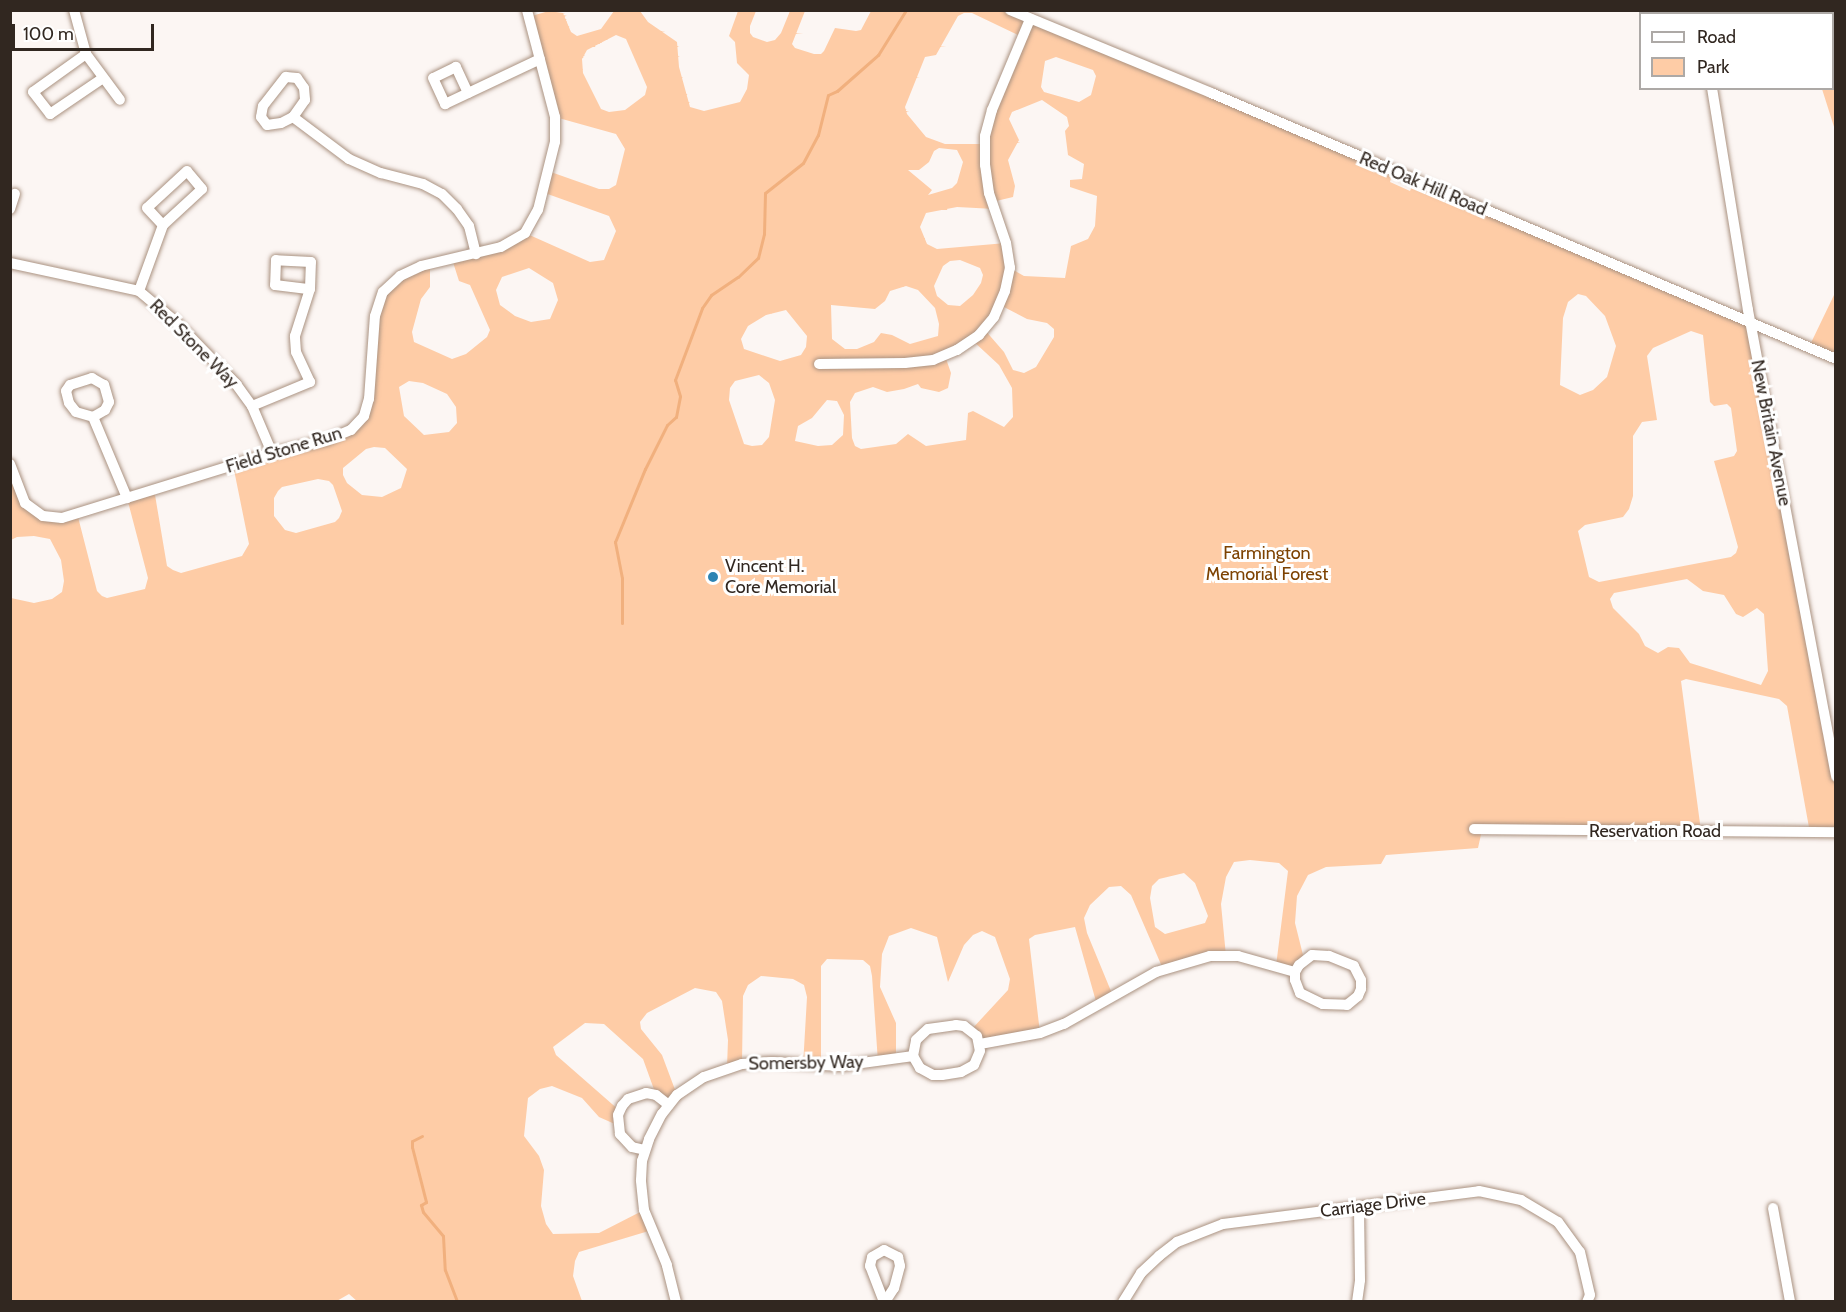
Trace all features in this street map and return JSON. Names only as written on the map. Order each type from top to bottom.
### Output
[{"type":"street","points":[[74,10],[86,54],[120,100]]},
{"type":"street","name":"Field Stone Run","points":[[10,464],[25,503],[43,516],[62,518],[272,453],[327,440],[351,430],[364,416],[369,399],[375,316],[384,292],[400,276],[421,267],[501,247],[525,233],[538,210],[555,142],[555,117],[527,10]]},
{"type":"street","name":"Red Oak Hill Road","points":[[1010,10],[1836,359]]},
{"type":"street","points":[[819,364],[905,363],[933,360],[957,350],[972,340],[994,317],[1005,291],[1010,268],[1006,243],[989,194],[985,165],[985,136],[992,110],[1030,19]]},
{"type":"street","points":[[86,54],[33,92],[50,114],[103,78]]},
{"type":"street","points":[[468,93],[540,59]]},
{"type":"street","points":[[286,77],[297,78],[304,88],[305,100],[293,117],[281,123],[267,125],[261,117],[263,106],[286,77]]},
{"type":"street","name":"New Britain Avenue","points":[[1712,90],[1750,322],[1836,777]]},
{"type":"street","points":[[293,117],[349,159],[381,173],[423,184],[442,194],[469,226],[476,254]]},
{"type":"street","points":[[139,291],[163,225],[202,189],[187,171],[147,208],[163,225]]},
{"type":"street","points":[[10,209],[15,194]]},
{"type":"street","name":"Red Stone Way","points":[[10,263],[139,291],[175,321],[236,384],[252,406],[272,453]]},
{"type":"street","points":[[252,406],[310,382],[296,352],[295,336],[310,289]]},
{"type":"street","points":[[93,417],[127,498]]},
{"type":"street","name":"Reservation Road","points":[[1474,829],[1836,832]]},
{"type":"street","points":[[1312,955],[1329,956],[1354,966],[1361,980],[1361,989],[1358,996],[1347,1005],[1323,1004],[1300,993],[1296,987],[1295,972],[1299,965],[1312,955]]},
{"type":"street","points":[[980,1044],[1040,1033],[1064,1024],[1156,972],[1210,956],[1238,956],[1295,972]]},
{"type":"street","points":[[964,1026],[971,1030],[980,1044],[978,1059],[974,1065],[952,1074],[926,1073],[916,1063],[913,1056],[913,1047],[921,1033],[937,1027],[964,1026]]},
{"type":"street","name":"Somersby Way","points":[[676,1302],[667,1265],[644,1210],[641,1170],[645,1150],[657,1122],[669,1105],[685,1089],[704,1077],[742,1064],[771,1062],[840,1066],[913,1056]]},
{"type":"street","points":[[645,1150],[632,1147],[620,1134],[617,1125],[622,1106],[628,1099],[646,1093],[656,1095],[669,1105]]},
{"type":"street","name":"Carriage Drive","points":[[1124,1302],[1141,1273],[1159,1256],[1177,1242],[1199,1232],[1248,1220],[1479,1191],[1521,1200],[1558,1222],[1580,1252],[1590,1295],[1587,1302]]},
{"type":"street","points":[[1357,1302],[1360,1280],[1359,1207]]},
{"type":"street","points":[[1773,1208],[1790,1302]]},
{"type":"green space","name":"Farmington Memorial Forest","points":[[549,11],[563,13],[571,32],[577,36],[601,29],[614,11],[640,11],[648,22],[677,42],[679,67],[690,107],[704,111],[740,102],[747,89],[749,75],[737,63],[735,42],[729,36],[738,11],[756,11],[750,26],[750,33],[753,37],[767,42],[775,40],[781,33],[790,11],[805,11],[792,44],[795,48],[821,54],[835,28],[861,30],[871,11],[1010,11],[1393,171],[1390,182],[1410,191],[1415,180],[1750,322],[1835,777],[1835,832],[1810,833],[1787,706],[1779,699],[1686,679],[1681,681],[1701,831],[1482,830],[1478,848],[1386,855],[1381,864],[1326,867],[1308,875],[1297,896],[1295,923],[1304,959],[1295,972],[1276,966],[1288,871],[1279,863],[1250,860],[1234,862],[1226,877],[1221,904],[1226,956],[1163,969],[1131,895],[1121,886],[1109,887],[1090,905],[1084,918],[1087,933],[1113,996],[1097,1005],[1075,927],[1035,935],[1029,939],[1040,1033],[980,1044],[971,1030],[1008,990],[1010,979],[995,937],[982,931],[973,935],[964,945],[948,982],[937,937],[911,928],[889,936],[882,954],[880,987],[896,1023],[896,1059],[878,1062],[872,976],[870,966],[863,960],[827,959],[821,966],[821,1067],[803,1066],[807,997],[804,985],[793,979],[761,976],[748,985],[743,996],[742,1064],[727,1067],[728,1040],[722,1001],[716,992],[695,988],[647,1013],[640,1022],[641,1029],[662,1055],[677,1095],[669,1105],[656,1095],[643,1059],[604,1024],[585,1023],[553,1047],[556,1055],[620,1111],[617,1125],[599,1117],[582,1098],[552,1086],[540,1089],[528,1098],[524,1136],[539,1156],[544,1170],[541,1206],[546,1224],[553,1234],[599,1233],[644,1210],[652,1230],[579,1252],[573,1276],[582,1301],[358,1302],[349,1294],[335,1302],[11,1301],[11,598],[34,603],[52,599],[62,592],[64,581],[61,560],[50,539],[34,536],[17,537],[11,540],[10,464],[25,503],[43,516],[77,513],[97,591],[107,598],[145,589],[148,578],[127,498],[154,489],[167,566],[181,573],[242,556],[249,544],[233,465],[327,440],[364,416],[383,292],[430,265],[430,287],[421,299],[412,332],[414,342],[452,359],[466,354],[487,337],[490,330],[470,285],[459,281],[452,259],[525,233],[590,262],[604,260],[616,231],[609,216],[542,192],[548,171],[599,189],[609,189],[616,185],[625,149],[616,134],[555,117],[528,17]],"holes":[[[964,13],[972,13],[1022,37],[985,144],[945,144],[926,137],[907,114],[905,107],[925,57],[936,55],[958,16]],[[616,35],[626,39],[647,87],[645,95],[625,110],[609,112],[601,109],[583,73],[582,59],[587,50]],[[1056,57],[1093,70],[1096,76],[1091,95],[1079,102],[1044,92],[1041,87],[1045,61]],[[1042,100],[1067,117],[1069,126],[1065,131],[1068,155],[1084,164],[1082,179],[1070,180],[1070,187],[1097,196],[1095,226],[1088,239],[1071,246],[1065,278],[1024,276],[1010,268],[1006,243],[937,249],[927,244],[920,227],[926,213],[957,207],[995,209],[992,202],[1013,197],[1015,186],[1008,160],[1019,140],[1009,119],[1012,112]],[[939,148],[957,150],[963,162],[957,183],[952,188],[928,195],[932,190],[908,170],[919,170],[929,162],[934,151]],[[960,260],[980,268],[983,275],[981,283],[973,295],[960,306],[948,305],[937,296],[934,286],[943,266],[950,261]],[[529,268],[553,283],[558,300],[550,319],[531,322],[515,316],[500,305],[496,290],[502,277]],[[906,286],[918,290],[935,308],[939,324],[938,336],[910,344],[892,335],[881,333],[874,342],[857,349],[845,349],[832,339],[831,305],[875,309],[885,301],[890,291]],[[1578,294],[1586,296],[1605,316],[1616,346],[1607,377],[1593,390],[1580,395],[1560,385],[1563,318],[1568,302]],[[1000,305],[1027,319],[1047,323],[1054,329],[1054,337],[1036,367],[1024,373],[1013,370],[1004,352],[984,329]],[[786,310],[807,336],[806,347],[801,355],[780,361],[744,349],[741,339],[748,326],[766,315]],[[1691,331],[1703,335],[1710,402],[1714,406],[1727,404],[1731,408],[1737,451],[1734,456],[1714,461],[1738,547],[1736,553],[1731,557],[1599,582],[1589,577],[1578,531],[1585,525],[1623,517],[1629,509],[1633,496],[1633,436],[1642,422],[1657,420],[1647,356],[1653,348]],[[972,340],[999,365],[1012,388],[1013,417],[1004,427],[973,411],[968,413],[966,440],[926,446],[908,434],[896,444],[861,449],[855,446],[852,438],[850,402],[855,393],[873,387],[887,392],[918,384],[921,388],[939,392],[948,388],[951,373],[945,356]],[[759,375],[769,383],[775,400],[769,437],[762,445],[744,444],[729,400],[730,388],[735,381]],[[409,381],[423,383],[447,394],[456,407],[457,423],[449,432],[424,435],[404,416],[399,387]],[[827,400],[837,401],[844,415],[843,435],[832,445],[818,446],[795,441],[798,426],[812,418]],[[374,447],[385,448],[407,469],[401,488],[382,497],[362,495],[347,483],[343,475],[343,468],[366,449]],[[318,479],[329,481],[333,485],[342,511],[335,522],[296,533],[285,530],[274,516],[274,498],[282,487]],[[1687,579],[1703,591],[1724,595],[1736,614],[1743,617],[1757,608],[1764,614],[1768,671],[1761,685],[1690,663],[1679,648],[1668,647],[1658,653],[1645,646],[1639,634],[1613,608],[1610,599],[1614,593]],[[1184,873],[1195,883],[1208,916],[1205,923],[1165,934],[1155,927],[1150,898],[1152,886],[1159,879]]]},
{"type":"green space","points":[[1835,11],[1835,130],[1822,90],[1834,90],[1834,12],[1816,12]]},
{"type":"green space","points":[[1835,220],[1835,359],[1809,347],[1834,295]]},
{"type":"waterway","points":[[622,623],[622,578],[615,542],[645,469],[667,425],[676,417],[680,396],[675,380],[702,308],[711,295],[738,277],[758,258],[764,234],[765,193],[803,163],[818,135],[828,95],[837,91],[878,55],[906,10]]},
{"type":"waterway","points":[[422,1136],[412,1141],[426,1202],[421,1205],[423,1212],[443,1236],[445,1270],[457,1302]]},
{"type":"place","name":"Vincent H. Core Memorial","points":[[713,577]]}]
